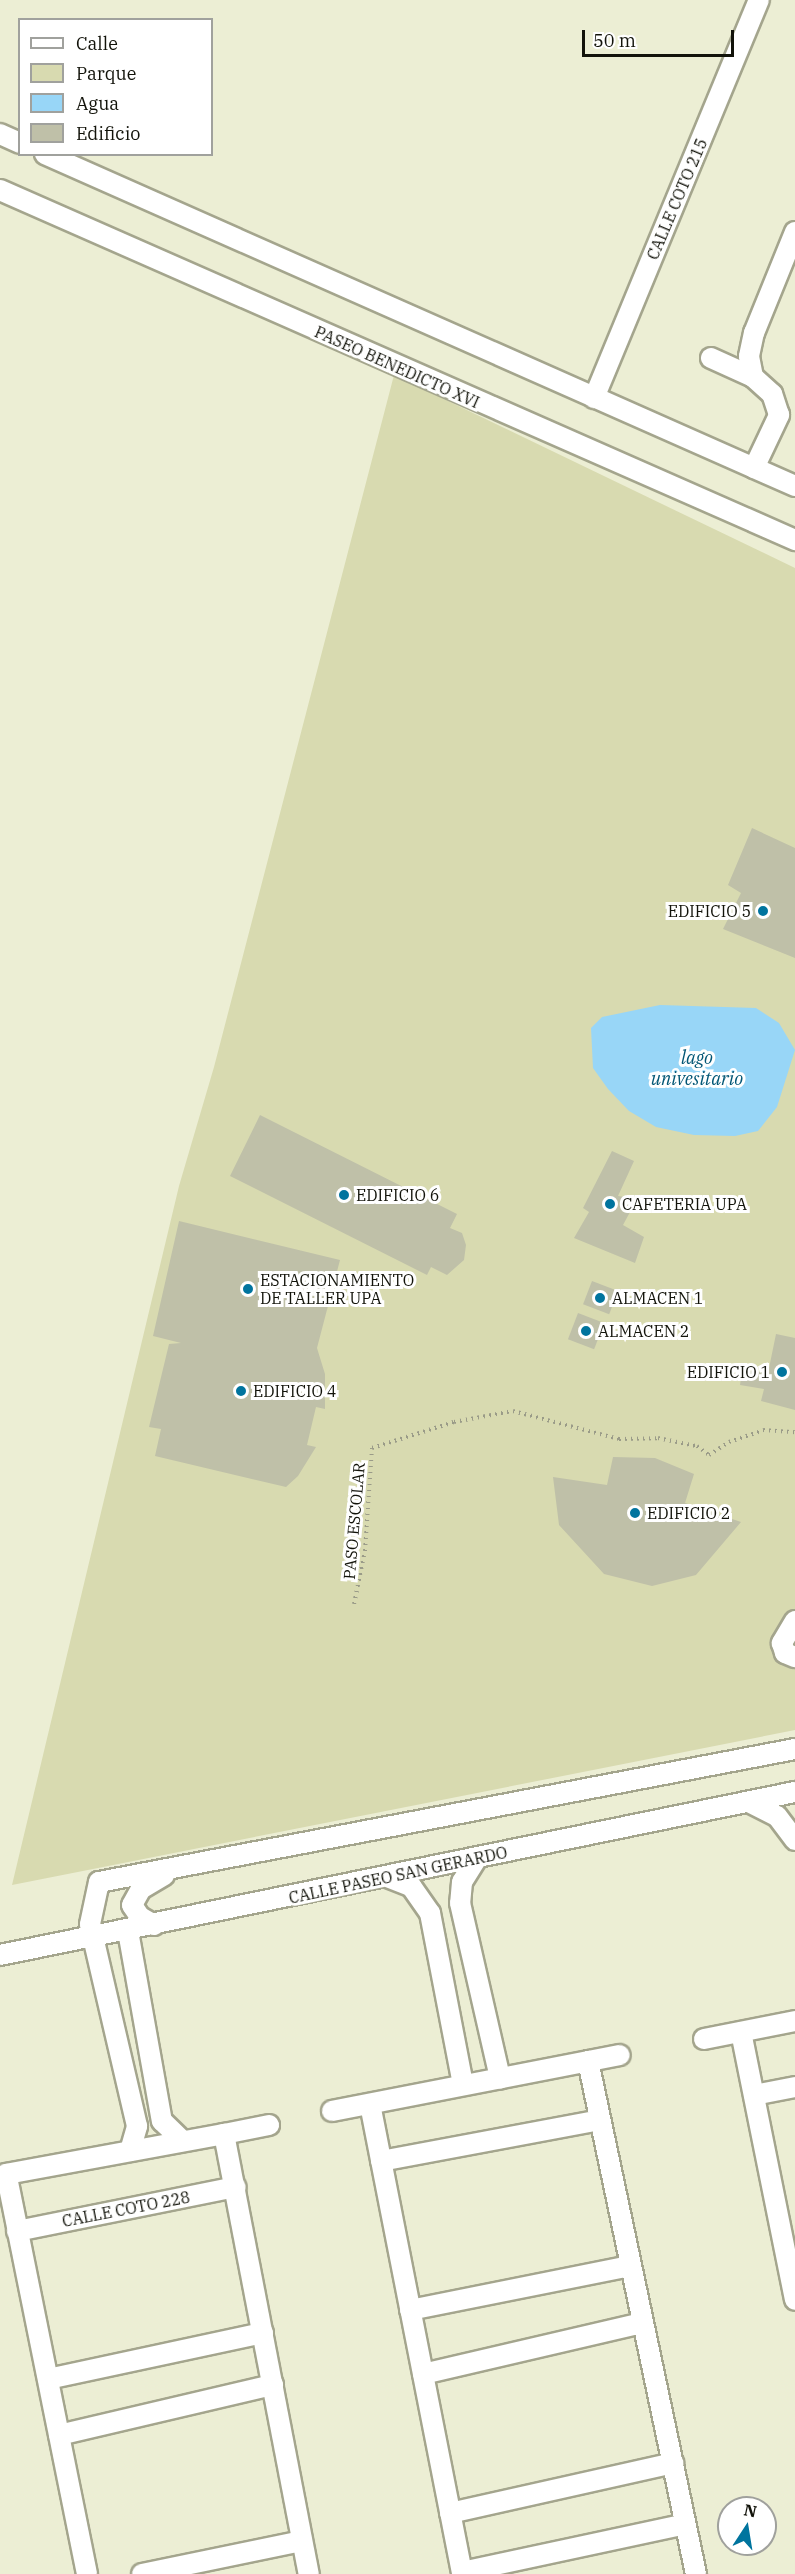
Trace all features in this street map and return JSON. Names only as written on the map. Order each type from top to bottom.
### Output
[{"type":"street","name":"CALLE COTO 215","points":[[594,398],[759,0]]},
{"type":"street","points":[[0,134],[18,142]]},
{"type":"street","points":[[50,156],[795,486]]},
{"type":"street","name":"PASEO BENEDICTO XVI","points":[[0,190],[795,540]]},
{"type":"street","points":[[753,377],[749,356],[754,333],[795,232]]},
{"type":"street","points":[[711,358],[753,377],[787,412],[754,468]]},
{"type":"street","points":[[795,1621],[782,1643],[785,1653],[795,1657]]},
{"type":"street","points":[[130,2151],[137,2126],[93,1939],[90,1909],[99,1882],[795,1749]]},
{"type":"street","name":"CALLE PASEO SAN GERARDO","points":[[0,1955],[93,1939],[795,1792]]},
{"type":"street","points":[[749,1802],[777,1816],[795,1840]]},
{"type":"street","points":[[477,1858],[462,1882],[460,1904],[500,2078]]},
{"type":"street","points":[[154,1925],[134,1912],[134,1896],[174,1868]]},
{"type":"street","points":[[387,1877],[411,1886],[430,1913],[463,2085]]},
{"type":"street","points":[[128,1930],[162,2121],[183,2141]]},
{"type":"street","points":[[704,2039],[795,2021]]},
{"type":"street","points":[[741,2032],[754,2095],[788,2231],[795,2296]]},
{"type":"street","points":[[332,2111],[620,2055]]},
{"type":"street","points":[[588,2061],[696,2574]]},
{"type":"street","points":[[754,2095],[795,2087]]},
{"type":"street","points":[[370,2104],[462,2573],[685,2524]]},
{"type":"street","points":[[381,2161],[600,2120]]},
{"type":"street","points":[[87,2574],[17,2231],[3,2174],[268,2125]]},
{"type":"street","points":[[224,2134],[309,2574]]},
{"type":"street","name":"CALLE COTO 228","points":[[17,2231],[236,2187]]},
{"type":"street","points":[[410,2310],[631,2266]]},
{"type":"street","points":[[423,2374],[643,2323]]},
{"type":"street","points":[[48,2379],[263,2333]]},
{"type":"street","points":[[59,2435],[273,2385]]},
{"type":"street","points":[[450,2513],[673,2463]]},
{"type":"street","points":[[142,2574],[303,2541]]},
{"type":"path","name":"PASO ESCOLAR","points":[[354,1604],[365,1551],[372,1448],[454,1422],[513,1411],[619,1439],[658,1438],[698,1446],[709,1455],[729,1442],[763,1430],[795,1432]]},
{"type":"green space","points":[[394,375],[795,568],[795,1730],[12,1885],[179,1186],[214,1067]]},
{"type":"water","name":"lago univesitario","points":[[660,1005],[756,1008],[779,1023],[795,1050],[777,1107],[758,1131],[735,1136],[694,1135],[656,1127],[629,1111],[608,1089],[593,1068],[591,1028],[602,1017]]},
{"type":"building","name":"EDIFICIO 5","points":[[752,828],[795,848],[795,958],[723,929],[741,893],[728,885]]},
{"type":"building","name":"EDIFICIO 6","points":[[260,1115],[457,1214],[450,1228],[462,1233],[466,1245],[464,1260],[447,1275],[431,1267],[427,1275],[230,1176]]},
{"type":"building","name":"CAFETERIA UPA","points":[[612,1151],[634,1161],[618,1196],[637,1199],[623,1225],[644,1237],[635,1263],[574,1238],[589,1212],[583,1208]]},
{"type":"building","points":[[179,1221],[340,1260],[317,1348],[325,1374],[325,1409],[316,1407],[307,1445],[316,1447],[298,1476],[286,1487],[155,1456],[161,1429],[149,1427],[169,1344],[181,1343],[153,1336]]},
{"type":"building","name":"ALMACEN 1","points":[[592,1281],[618,1291],[609,1314],[583,1304]]},
{"type":"building","name":"ALMACEN 2","points":[[578,1313],[604,1323],[594,1349],[568,1339]]},
{"type":"building","name":"EDIFICIO 1","points":[[776,1334],[795,1338],[795,1410],[761,1401],[764,1389],[740,1385],[742,1370],[768,1373]]},
{"type":"building","name":"EDIFICIO 2","points":[[613,1457],[655,1458],[694,1474],[685,1503],[741,1522],[696,1575],[652,1586],[604,1574],[559,1525],[553,1477],[607,1485]]},
{"type":"place","name":"EDIFICIO 5","points":[[763,911]]},
{"type":"place","name":"EDIFICIO 6","points":[[344,1195]]},
{"type":"place","name":"CAFETERIA UPA","points":[[610,1204]]},
{"type":"place","name":"ESTACIONAMIENTO DE TALLER UPA","points":[[248,1289]]},
{"type":"place","name":"ALMACEN 1","points":[[600,1298]]},
{"type":"place","name":"ALMACEN 2","points":[[586,1331]]},
{"type":"place","name":"EDIFICIO 1","points":[[782,1372]]},
{"type":"place","name":"EDIFICIO 4","points":[[241,1391]]},
{"type":"place","name":"EDIFICIO 2","points":[[635,1513]]}]
